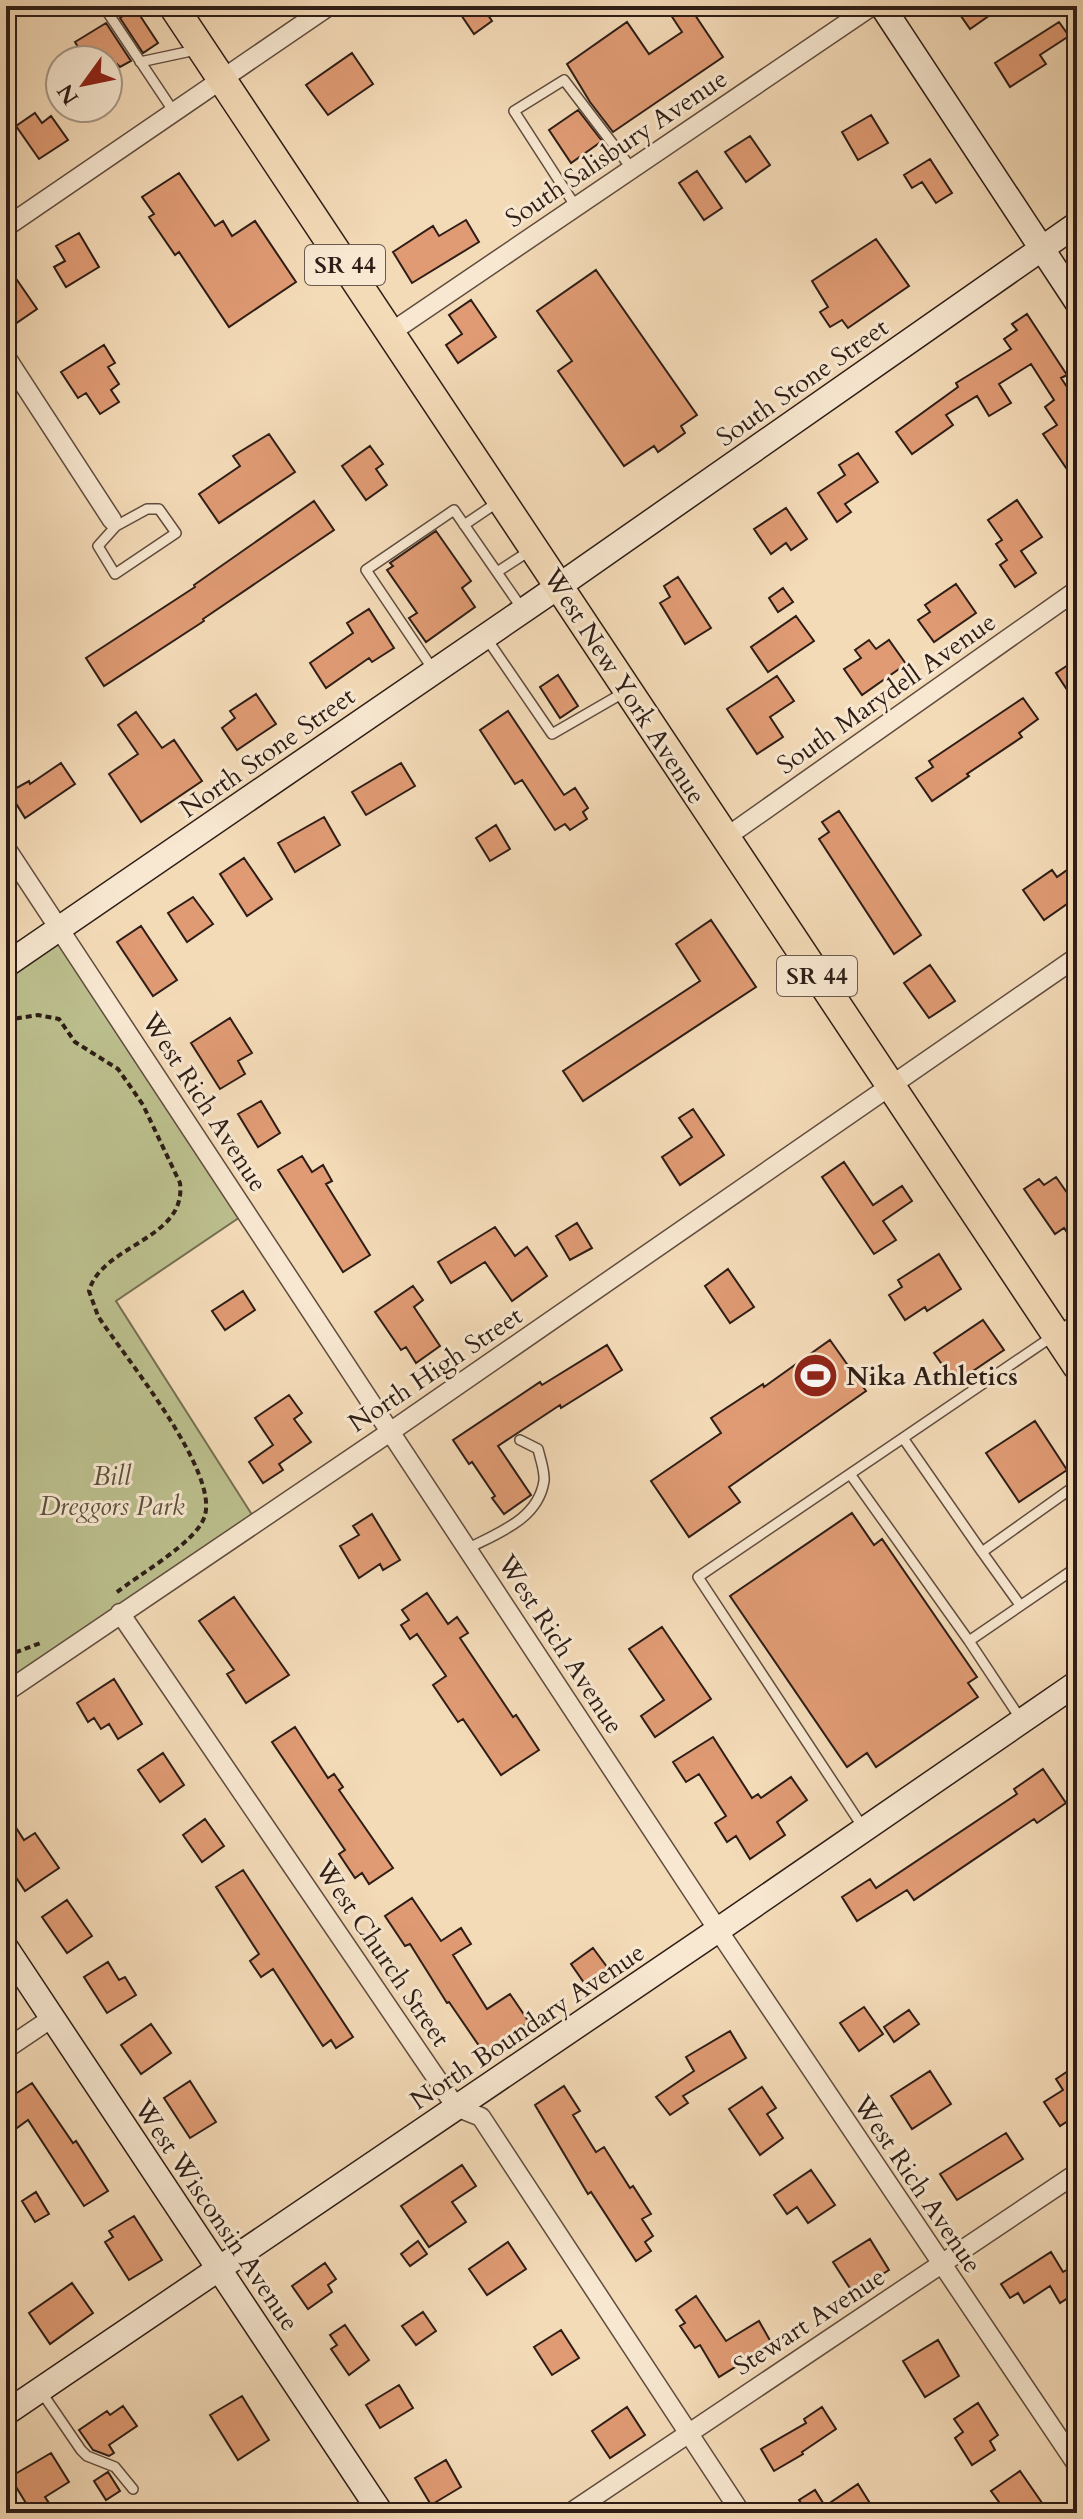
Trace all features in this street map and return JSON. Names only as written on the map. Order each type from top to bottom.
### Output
[{"type":"main road","name":"West New York Avenue","points":[[173,6],[891,1087],[1064,1332],[1077,1366]]},
{"type":"street","points":[[6,227],[329,6]]},
{"type":"street","name":"South Salisbury Avenue","points":[[390,333],[872,6]]},
{"type":"street","points":[[882,6],[1077,302]]},
{"type":"street","name":"South Stone Street","points":[[559,586],[1077,224]]},
{"type":"street","points":[[6,357],[114,523]]},
{"type":"street","name":"North Stone Street","points":[[6,965],[559,586]]},
{"type":"street","name":"South Marydell Avenue","points":[[725,838],[1077,590]]},
{"type":"street","name":"West Rich Avenue","points":[[6,848],[14,877],[59,929],[718,1930],[1077,2465]]},
{"type":"street","name":"North High Street","points":[[6,1692],[114,1606],[390,1432],[1077,957]]},
{"type":"street","name":"West Church Street","points":[[114,1606],[456,2107],[481,2117],[741,2513]]},
{"type":"street","name":"North Boundary Avenue","points":[[6,2413],[1077,1683]]},
{"type":"street","name":"West Wisconsin Avenue","points":[[6,1948],[381,2513]]},
{"type":"street","points":[[6,2049],[52,2018]]},
{"type":"street","name":"Stewart Avenue","points":[[570,2513],[1077,2173]]},
{"type":"lane","points":[[109,6],[106,10],[174,112]]},
{"type":"lane","points":[[140,62],[202,49]]},
{"type":"lane","points":[[576,207],[514,111],[564,80],[632,169]]},
{"type":"lane","points":[[464,525],[501,500]]},
{"type":"lane","points":[[147,509],[159,509],[176,533],[115,574],[98,546],[114,523],[147,509]]},
{"type":"lane","points":[[434,671],[366,570],[454,510],[523,610]]},
{"type":"lane","points":[[497,572],[533,548]]},
{"type":"lane","points":[[485,636],[552,734],[628,691]]},
{"type":"lane","points":[[865,1829],[698,1577],[1064,1332]]},
{"type":"lane","points":[[903,1438],[1020,1605]]},
{"type":"lane","points":[[467,1549],[515,1525],[532,1508],[544,1480],[538,1449],[520,1440]]},
{"type":"lane","points":[[850,1474],[1022,1721]]},
{"type":"lane","points":[[982,1552],[1072,1488],[1077,1495]]},
{"type":"lane","points":[[969,1641],[1077,1567]]},
{"type":"lane","points":[[40,2390],[81,2450],[87,2456],[115,2467],[133,2489]]},
{"type":"path","points":[[6,1020],[38,1015],[59,1019],[75,1042],[118,1069],[143,1105],[180,1183],[181,1196],[177,1209],[165,1224],[97,1274],[89,1291],[98,1316],[193,1458],[207,1500],[205,1517],[185,1542],[114,1606]]},
{"type":"path","points":[[6,1656],[54,1638]]},
{"type":"green space","name":"Bill Dreggors Park","points":[[59,929],[246,1213],[116,1301],[256,1521],[6,1692],[6,965]]},
{"type":"building","points":[[455,6],[482,6],[492,21],[474,34]]},
{"type":"building","points":[[665,6],[689,6],[723,57],[613,132],[567,64],[627,22],[649,54],[682,32]]},
{"type":"building","points":[[954,6],[1003,6],[970,29]]},
{"type":"building","points":[[135,8],[158,43],[143,53],[120,18]]},
{"type":"building","points":[[1059,22],[1069,36],[1040,55],[1046,64],[1010,87],[995,63]]},
{"type":"building","points":[[106,23],[120,44],[76,44]]},
{"type":"building","points":[[124,50],[131,61],[124,65]]},
{"type":"building","points":[[352,53],[373,84],[328,115],[306,85]]},
{"type":"building","points":[[578,110],[602,141],[571,163],[549,130]]},
{"type":"building","points":[[35,113],[42,123],[57,124],[68,140],[39,159],[16,126]]},
{"type":"building","points":[[871,115],[888,143],[858,160],[842,132]]},
{"type":"building","points":[[750,136],[770,165],[746,182],[725,152]]},
{"type":"building","points":[[930,159],[952,193],[936,203],[922,182],[912,188],[904,175]]},
{"type":"building","points":[[697,171],[722,208],[704,220],[679,183]]},
{"type":"building","points":[[179,173],[215,226],[223,221],[232,236],[255,221],[296,282],[229,327],[179,252],[175,255],[149,217],[154,214],[142,197]]},
{"type":"building","points":[[466,220],[479,242],[412,283],[393,252],[433,226],[439,236]]},
{"type":"building","points":[[79,233],[99,267],[66,287],[54,267],[65,261],[56,246]]},
{"type":"building","points":[[876,239],[909,286],[848,328],[842,320],[830,327],[820,312],[828,307],[812,281]]},
{"type":"building","points":[[6,264],[37,309],[15,324],[6,311]]},
{"type":"building","points":[[596,270],[697,415],[681,426],[685,433],[658,452],[654,446],[624,466],[558,371],[572,361],[537,311]]},
{"type":"building","points":[[471,300],[496,337],[458,363],[446,345],[462,334],[449,315]]},
{"type":"building","points":[[1027,314],[1067,375],[1061,378],[1077,402],[1077,484],[1043,434],[1057,425],[1045,407],[1054,400],[1031,364],[999,384],[1011,403],[989,416],[977,396],[946,415],[953,425],[912,454],[896,432],[958,387],[956,383],[1011,349],[1004,339],[1017,330],[1012,324]]},
{"type":"building","points":[[104,345],[115,363],[108,367],[119,384],[111,390],[119,402],[100,414],[86,393],[78,398],[61,372]]},
{"type":"building","points":[[269,434],[295,472],[219,523],[199,494],[240,466],[233,456]]},
{"type":"building","points":[[370,446],[383,464],[376,469],[387,485],[366,500],[342,466]]},
{"type":"building","points":[[858,453],[878,482],[845,504],[851,512],[837,522],[818,493],[845,475],[839,465]]},
{"type":"building","points":[[1017,500],[1042,537],[1021,551],[1036,573],[1015,587],[1000,565],[1007,560],[996,544],[1002,540],[988,520]]},
{"type":"building","points":[[314,501],[334,530],[104,686],[86,658],[195,587]]},
{"type":"building","points":[[786,508],[807,539],[791,550],[786,543],[771,554],[754,529]]},
{"type":"building","points":[[436,531],[471,581],[462,588],[475,607],[426,642],[409,618],[417,613],[387,570],[393,566],[390,563]]},
{"type":"building","points":[[678,577],[711,628],[685,644],[660,603],[670,597],[664,586]]},
{"type":"building","points":[[956,584],[976,613],[934,642],[918,620],[930,612],[925,605]]},
{"type":"building","points":[[783,588],[793,602],[778,612],[769,598]]},
{"type":"building","points":[[369,609],[394,648],[372,662],[369,658],[326,688],[310,663],[353,633],[347,623]]},
{"type":"building","points":[[796,616],[814,641],[768,672],[751,647]]},
{"type":"building","points":[[869,640],[876,649],[889,640],[906,664],[862,695],[844,669],[861,658],[855,650]]},
{"type":"building","points":[[1077,659],[1077,705],[1056,673]]},
{"type":"building","points":[[558,675],[578,706],[560,718],[540,687]]},
{"type":"building","points":[[777,676],[794,701],[770,717],[783,737],[757,754],[727,709]]},
{"type":"building","points":[[256,694],[276,724],[237,750],[222,728],[235,718],[230,711]]},
{"type":"building","points":[[1023,698],[1038,719],[1019,733],[1022,737],[932,801],[916,778],[933,767],[929,761]]},
{"type":"building","points":[[508,711],[564,795],[575,788],[588,808],[583,812],[587,819],[570,830],[565,824],[555,830],[522,780],[515,784],[480,730]]},
{"type":"building","points":[[136,712],[162,748],[174,740],[202,781],[141,822],[109,774],[138,754],[118,725]]},
{"type":"building","points":[[61,763],[75,784],[25,818],[9,792],[29,781],[30,784]]},
{"type":"building","points":[[401,763],[415,786],[366,815],[352,792]]},
{"type":"building","points":[[839,811],[921,935],[894,954],[819,839],[829,832],[822,822]]},
{"type":"building","points":[[324,817],[340,845],[295,872],[278,843]]},
{"type":"building","points":[[496,825],[510,849],[490,861],[476,838]]},
{"type":"building","points":[[244,858],[272,899],[247,916],[220,874]]},
{"type":"building","points":[[1077,863],[1077,897],[1044,920],[1023,890],[1052,870],[1057,877]]},
{"type":"building","points":[[193,897],[213,924],[187,942],[168,913]]},
{"type":"building","points":[[711,920],[756,987],[583,1101],[563,1071],[700,981],[676,944]]},
{"type":"building","points":[[141,926],[177,980],[153,996],[117,942]]},
{"type":"building","points":[[930,965],[955,1001],[929,1018],[904,983]]},
{"type":"building","points":[[230,1018],[252,1053],[238,1061],[245,1074],[220,1089],[191,1043]]},
{"type":"building","points":[[261,1101],[280,1133],[258,1147],[238,1114]]},
{"type":"building","points":[[693,1109],[724,1155],[680,1185],[662,1157],[692,1137],[679,1118]]},
{"type":"building","points":[[302,1156],[312,1172],[323,1165],[332,1181],[326,1184],[370,1255],[343,1272],[278,1170]]},
{"type":"building","points":[[844,1162],[873,1205],[902,1186],[912,1201],[883,1221],[896,1240],[874,1254],[822,1177]]},
{"type":"building","points":[[1056,1177],[1077,1207],[1077,1247],[1064,1228],[1055,1234],[1024,1189],[1039,1179],[1044,1185]]},
{"type":"building","points":[[577,1223],[592,1248],[570,1260],[556,1236]]},
{"type":"building","points":[[495,1227],[515,1256],[527,1247],[547,1276],[512,1301],[485,1262],[451,1283],[438,1262]]},
{"type":"building","points":[[939,1254],[961,1289],[927,1311],[925,1307],[905,1320],[889,1295],[902,1287],[898,1280]]},
{"type":"building","points":[[728,1269],[754,1307],[730,1323],[705,1286]]},
{"type":"building","points":[[413,1286],[423,1300],[414,1307],[440,1346],[416,1363],[406,1347],[401,1350],[375,1312]]},
{"type":"building","points":[[243,1291],[255,1310],[225,1330],[212,1311]]},
{"type":"building","points":[[983,1320],[1004,1350],[955,1383],[934,1353]]},
{"type":"building","points":[[830,1340],[866,1391],[729,1487],[740,1502],[689,1537],[651,1481],[721,1433],[711,1418],[763,1384],[764,1387]]},
{"type":"building","points":[[607,1345],[622,1370],[561,1408],[560,1405],[498,1446],[531,1495],[504,1514],[472,1462],[469,1464],[453,1440],[540,1382],[542,1385]]},
{"type":"building","points":[[289,1395],[302,1413],[294,1419],[311,1442],[279,1464],[283,1470],[263,1483],[249,1462],[273,1445],[255,1418]]},
{"type":"building","points":[[1035,1421],[1067,1470],[1019,1502],[986,1453]]},
{"type":"building","points":[[852,1513],[874,1545],[882,1539],[977,1677],[968,1683],[978,1697],[876,1767],[867,1753],[847,1767],[730,1596]]},
{"type":"building","points":[[372,1514],[400,1560],[383,1570],[380,1564],[359,1578],[340,1546],[359,1535],[353,1526]]},
{"type":"building","points":[[427,1593],[448,1624],[457,1617],[468,1633],[460,1638],[539,1750],[501,1775],[463,1719],[458,1722],[433,1685],[446,1676],[417,1634],[410,1639],[401,1625],[409,1620],[402,1610]]},
{"type":"building","points":[[234,1597],[289,1675],[246,1703],[227,1674],[234,1670],[199,1621]]},
{"type":"building","points":[[662,1627],[711,1699],[655,1737],[641,1716],[664,1700],[629,1649]]},
{"type":"building","points":[[114,1679],[142,1724],[118,1739],[109,1724],[101,1729],[94,1718],[88,1722],[77,1703]]},
{"type":"building","points":[[295,1727],[328,1778],[334,1774],[343,1787],[339,1790],[393,1868],[369,1884],[362,1873],[355,1878],[339,1854],[345,1850],[272,1742]]},
{"type":"building","points":[[713,1737],[752,1798],[758,1794],[761,1798],[791,1777],[807,1800],[777,1822],[785,1835],[750,1859],[736,1836],[727,1842],[715,1823],[726,1816],[699,1774],[686,1782],[673,1762]]},
{"type":"building","points":[[163,1753],[184,1785],[160,1802],[138,1770]]},
{"type":"building","points":[[1043,1769],[1066,1803],[1037,1823],[1034,1819],[914,1900],[907,1890],[857,1921],[842,1897],[870,1879],[876,1888],[1017,1794],[1014,1789]]},
{"type":"building","points":[[6,1812],[24,1840],[35,1833],[59,1868],[25,1891],[6,1862]]},
{"type":"building","points":[[205,1819],[224,1846],[202,1862],[183,1835]]},
{"type":"building","points":[[243,1870],[353,2037],[336,2048],[331,2040],[323,2046],[273,1969],[261,1977],[250,1961],[259,1954],[216,1887]]},
{"type":"building","points":[[412,1898],[441,1941],[461,1928],[471,1944],[453,1955],[487,2009],[510,1994],[529,2022],[484,2053],[447,2003],[410,1944],[405,1946],[385,1916]]},
{"type":"building","points":[[67,1900],[92,1936],[67,1953],[42,1917]]},
{"type":"building","points":[[593,1948],[610,1971],[587,1987],[571,1964]]},
{"type":"building","points":[[108,1962],[119,1980],[125,1977],[136,1995],[107,2013],[84,1977]]},
{"type":"building","points":[[864,2007],[883,2034],[859,2051],[840,2023]]},
{"type":"building","points":[[909,2010],[919,2024],[894,2042],[884,2027]]},
{"type":"building","points":[[151,2024],[171,2053],[141,2074],[121,2045]]},
{"type":"building","points":[[730,2031],[746,2058],[683,2096],[688,2103],[670,2115],[656,2097],[694,2071],[686,2057]]},
{"type":"building","points":[[1077,2065],[1077,2115],[1060,2126],[1044,2102],[1063,2090],[1056,2079]]},
{"type":"building","points":[[930,2071],[951,2104],[912,2129],[891,2096]]},
{"type":"building","points":[[190,2081],[216,2122],[190,2138],[164,2098]]},
{"type":"building","points":[[32,2083],[73,2143],[76,2141],[108,2191],[84,2206],[28,2120],[6,2136],[6,2100]]},
{"type":"building","points":[[564,2086],[580,2111],[573,2115],[596,2152],[604,2147],[651,2214],[642,2219],[653,2236],[645,2242],[651,2251],[636,2261],[591,2192],[588,2194],[535,2105]]},
{"type":"building","points":[[762,2087],[776,2108],[767,2114],[783,2138],[760,2155],[729,2109]]},
{"type":"building","points":[[1006,2133],[1023,2159],[957,2200],[940,2174]]},
{"type":"building","points":[[462,2165],[476,2186],[452,2202],[466,2222],[429,2247],[401,2206]]},
{"type":"building","points":[[811,2170],[835,2205],[808,2223],[797,2207],[787,2214],[774,2195]]},
{"type":"building","points":[[36,2192],[49,2214],[35,2222],[22,2201]]},
{"type":"building","points":[[134,2216],[162,2260],[129,2280],[105,2242],[113,2237],[109,2231]]},
{"type":"building","points":[[870,2239],[889,2270],[853,2293],[833,2262]]},
{"type":"building","points":[[418,2241],[427,2254],[410,2266],[401,2254]]},
{"type":"building","points":[[508,2242],[526,2269],[487,2295],[469,2269]]},
{"type":"building","points":[[1051,2252],[1063,2272],[1077,2264],[1077,2292],[1060,2303],[1050,2286],[1024,2303],[1018,2293],[1010,2298],[1001,2284]]},
{"type":"building","points":[[325,2263],[336,2279],[328,2285],[332,2292],[308,2309],[292,2286]]},
{"type":"building","points":[[72,2283],[93,2313],[50,2344],[29,2313]]},
{"type":"building","points":[[696,2296],[726,2341],[759,2321],[772,2344],[719,2377],[700,2345],[695,2348],[680,2326],[685,2323],[676,2310]]},
{"type":"building","points":[[423,2312],[436,2331],[416,2345],[402,2326]]},
{"type":"building","points":[[345,2325],[369,2360],[349,2375],[331,2349],[337,2345],[330,2335]]},
{"type":"building","points":[[561,2330],[579,2358],[552,2375],[534,2347]]},
{"type":"building","points":[[938,2340],[959,2376],[925,2397],[903,2361]]},
{"type":"building","points":[[399,2385],[413,2408],[380,2428],[366,2405]]},
{"type":"building","points":[[242,2396],[269,2440],[238,2460],[210,2415]]},
{"type":"building","points":[[978,2403],[998,2435],[990,2441],[995,2450],[972,2465],[955,2438],[963,2432],[954,2419]]},
{"type":"building","points":[[123,2406],[137,2426],[109,2445],[114,2453],[109,2456],[93,2450],[79,2430],[107,2411],[110,2415]]},
{"type":"building","points":[[627,2407],[645,2435],[610,2458],[592,2431]]},
{"type":"building","points":[[822,2407],[836,2429],[774,2471],[761,2449],[806,2423],[804,2419]]},
{"type":"building","points":[[51,2453],[69,2482],[45,2497],[49,2503],[32,2513],[10,2477]]},
{"type":"building","points":[[446,2460],[461,2487],[431,2505],[415,2478]]},
{"type":"building","points":[[1020,2471],[1049,2513],[1007,2513],[991,2491]]},
{"type":"building","points":[[108,2472],[120,2491],[106,2500],[94,2481]]},
{"type":"building","points":[[858,2484],[876,2513],[808,2513],[799,2500],[815,2490],[825,2506]]},
{"type":"place","name":"Nika Athletics","points":[[815,1376]]}]
